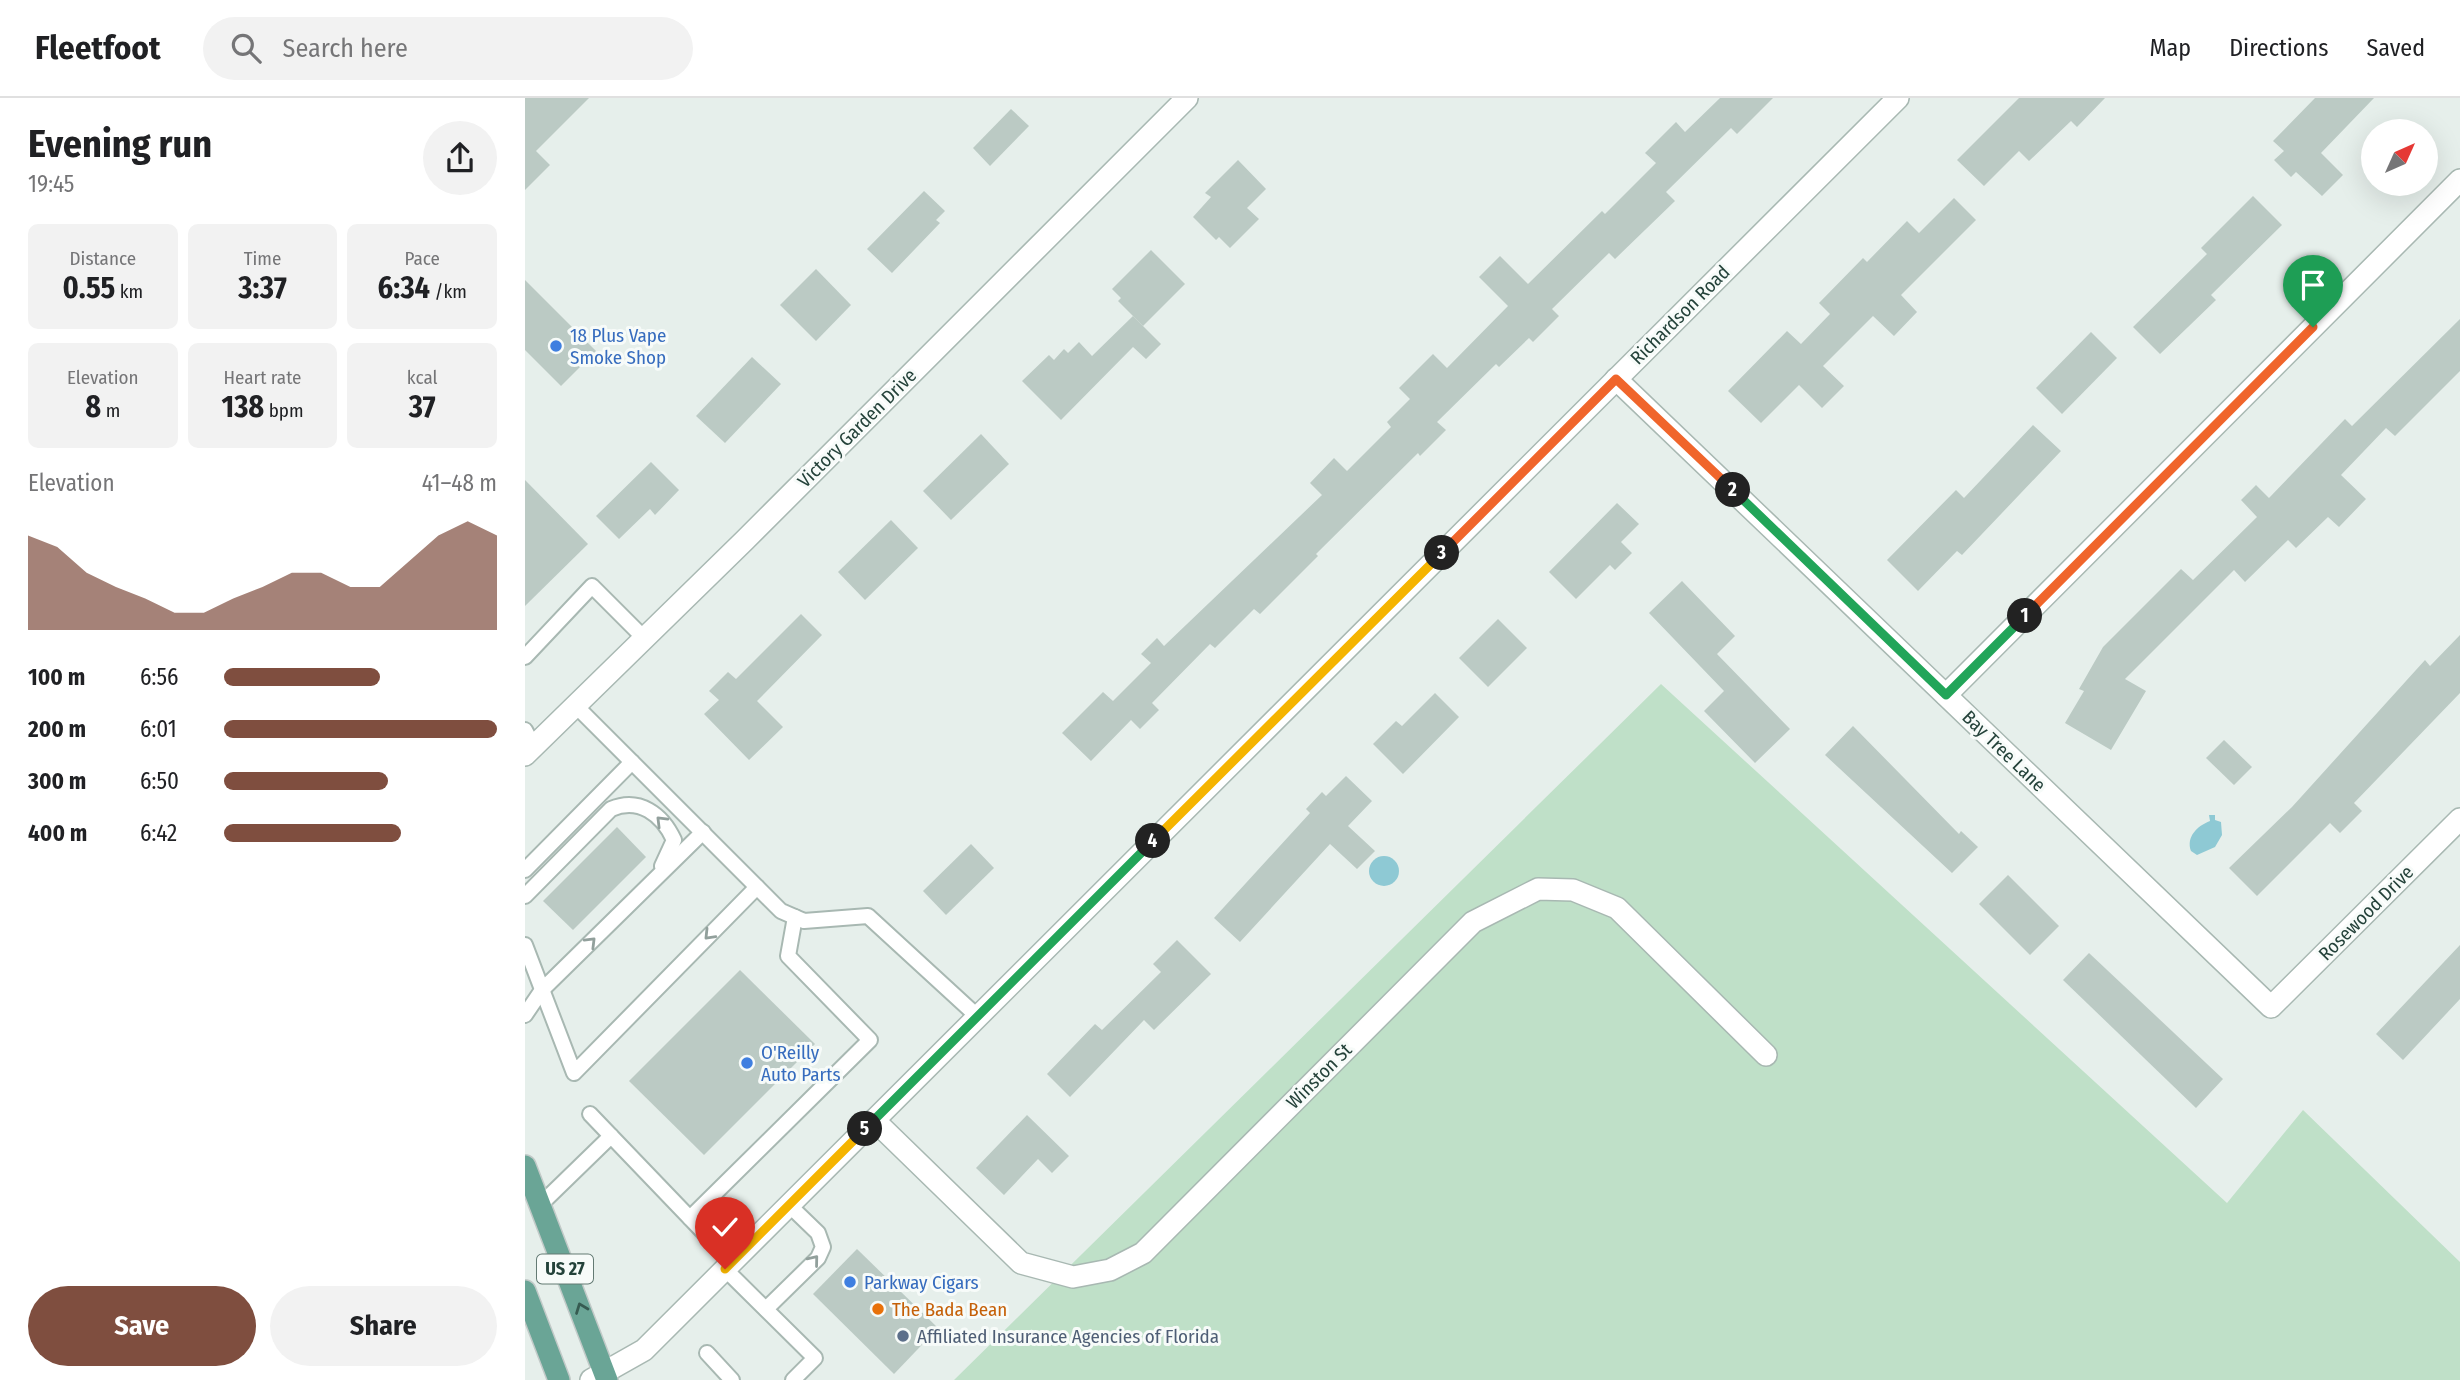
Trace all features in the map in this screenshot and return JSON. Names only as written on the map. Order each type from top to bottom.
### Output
[{"type":"main road","name":"US 27","points":[[525,1166],[601,1377]]},
{"type":"main road","name":"US 27","points":[[525,1292],[559,1380]]},
{"type":"street","name":"Victory Garden Drive","points":[[528,744],[575,705],[644,638],[1187,98]]},
{"type":"street","name":"Richardson Road","points":[[601,1377],[644,1350],[1898,98]]},
{"type":"street","points":[[1946,695],[2460,180]]},
{"type":"street","name":"Bay Tree Lane","points":[[1616,379],[2271,1007]]},
{"type":"street","name":"Rosewood Drive","points":[[2271,1007],[2460,819]]},
{"type":"street","name":"Winston St","points":[[874,1120],[1021,1263],[1073,1277],[1110,1270],[1143,1253],[1473,922],[1538,889],[1573,890],[1617,908],[1766,1055]]},
{"type":"lane","points":[[525,657],[592,586],[644,638]]},
{"type":"lane","points":[[575,705],[781,911],[804,921],[868,916],[978,1017]]},
{"type":"lane","points":[[525,870],[632,762]]},
{"type":"lane","points":[[525,895],[611,809],[624,804],[647,807],[669,829],[674,840],[654,880]]},
{"type":"lane","points":[[525,1015],[542,990],[703,832]]},
{"type":"lane","points":[[525,945],[574,1073],[757,887]]},
{"type":"lane","points":[[689,1218],[870,1040],[788,956],[795,917]]},
{"type":"lane","points":[[525,989],[542,990]]},
{"type":"lane","points":[[590,1114],[689,1218],[767,1309],[815,1358],[793,1380]]},
{"type":"lane","points":[[540,1205],[611,1136]]},
{"type":"lane","points":[[767,1309],[818,1258],[823,1247],[818,1233],[789,1205]]},
{"type":"lane","points":[[707,1353],[732,1380]]},
{"type":"green space","points":[[1661,684],[2227,1203],[2303,1110],[2460,1262],[2460,1380],[954,1380]]},
{"type":"water","points":[[2209,815],[2215,815],[2215,820],[2221,822],[2222,835],[2215,847],[2197,855],[2191,851],[2191,837],[2197,829],[2210,821]]},
{"type":"water","points":[[1384,856],[1395,860],[1399,871],[1395,882],[1384,886],[1373,882],[1369,871],[1373,860]]},
{"type":"building","points":[[525,98],[589,98],[536,151],[550,165],[525,190]]},
{"type":"building","points":[[1720,98],[1773,98],[1737,134],[1731,128],[1666,192],[1675,201],[1615,259],[1609,253],[1552,309],[1559,316],[1533,342],[1529,338],[1499,367],[1496,364],[1437,422],[1446,430],[1420,456],[1418,453],[1260,614],[1254,609],[1215,648],[1210,644],[1152,703],[1159,710],[1140,729],[1131,720],[1091,761],[1062,733],[1103,692],[1113,701],[1151,663],[1141,654],[1157,638],[1164,646],[1322,495],[1310,483],[1334,458],[1347,471],[1391,427],[1387,422],[1410,399],[1399,388],[1433,354],[1447,368],[1508,306],[1479,277],[1500,256],[1528,284],[1602,211],[1605,214],[1656,163],[1645,153],[1676,122],[1685,132]]},
{"type":"building","points":[[2019,98],[2105,98],[2077,127],[2071,121],[2029,161],[2019,151],[1984,186],[1957,160]]},
{"type":"building","points":[[2315,98],[2374,98],[2321,153],[2343,175],[2322,196],[2296,172],[2291,177],[2274,160],[2284,151],[2273,141]]},
{"type":"building","points":[[1011,109],[1029,126],[990,166],[973,148]]},
{"type":"building","points":[[1238,160],[1266,189],[1247,208],[1259,219],[1230,248],[1219,237],[1216,240],[1193,217],[1211,197],[1205,193]]},
{"type":"building","points":[[924,191],[945,211],[936,220],[940,223],[892,273],[867,249]]},
{"type":"building","points":[[2253,196],[2282,225],[2211,295],[2216,300],[2160,354],[2133,327],[2207,254],[2201,248]]},
{"type":"building","points":[[1954,198],[1976,220],[1901,295],[1917,312],[1894,336],[1873,316],[1823,366],[1844,386],[1822,408],[1799,385],[1761,423],[1728,391],[1787,331],[1801,344],[1830,314],[1819,303],[1863,258],[1867,262],[1907,221],[1919,233]]},
{"type":"building","points":[[1151,250],[1185,284],[1143,326],[1118,301],[1121,298],[1112,289]]},
{"type":"building","points":[[816,269],[851,305],[816,341],[780,305]]},
{"type":"building","points":[[525,280],[596,351],[561,386],[525,350]]},
{"type":"building","points":[[1133,316],[1161,344],[1146,359],[1133,347],[1061,420],[1022,381],[1049,355],[1054,360],[1064,349],[1068,353],[1079,342],[1092,356]]},
{"type":"building","points":[[2460,319],[2460,371],[2395,436],[2386,428],[2341,475],[2366,499],[2339,527],[2328,517],[2296,548],[2288,540],[2245,582],[2234,570],[2125,679],[2146,691],[2111,750],[2065,723],[2084,691],[2079,689],[2103,647],[2181,569],[2193,580],[2257,517],[2241,500],[2256,485],[2269,498],[2345,419],[2352,426]]},
{"type":"building","points":[[2091,332],[2117,358],[2062,414],[2036,388]]},
{"type":"building","points":[[752,357],[781,384],[725,443],[696,416]]},
{"type":"building","points":[[2033,425],[2061,451],[1962,555],[1957,551],[1918,591],[1887,560],[1956,490],[1964,498]]},
{"type":"building","points":[[981,434],[1009,464],[951,520],[923,491]]},
{"type":"building","points":[[651,462],[679,490],[655,515],[650,509],[619,539],[596,516]]},
{"type":"building","points":[[525,480],[588,544],[525,606]]},
{"type":"building","points":[[1617,503],[1639,524],[1621,542],[1632,553],[1615,570],[1610,565],[1576,599],[1549,572]]},
{"type":"building","points":[[891,520],[918,548],[865,600],[838,572]]},
{"type":"building","points":[[1682,581],[1735,636],[1717,654],[1790,729],[1755,763],[1704,711],[1724,691],[1649,613]]},
{"type":"building","points":[[801,614],[822,635],[757,701],[783,727],[749,760],[704,714],[719,700],[709,691],[728,672],[736,679]]},
{"type":"building","points":[[1498,619],[1527,648],[1488,687],[1459,658]]},
{"type":"building","points":[[2460,635],[2460,693],[2354,803],[2362,811],[2340,833],[2330,823],[2257,896],[2229,868],[2292,807],[2425,660],[2430,666]]},
{"type":"building","points":[[1435,693],[1459,717],[1403,774],[1373,744],[1396,721],[1402,726]]},
{"type":"building","points":[[1853,726],[1959,834],[1961,831],[1978,847],[1952,873],[1825,755]]},
{"type":"building","points":[[2224,740],[2252,767],[2234,785],[2206,758]]},
{"type":"building","points":[[1346,776],[1372,801],[1348,826],[1375,851],[1357,869],[1330,844],[1240,942],[1214,918],[1310,813],[1306,809],[1322,792],[1326,796]]},
{"type":"building","points":[[617,827],[646,857],[573,930],[543,901]]},
{"type":"building","points":[[971,844],[994,868],[946,915],[923,891]]},
{"type":"building","points":[[2008,875],[2059,926],[2030,955],[1979,904]]},
{"type":"building","points":[[1177,940],[1211,974],[1154,1030],[1144,1020],[1070,1097],[1047,1074],[1095,1024],[1102,1030],[1161,972],[1153,964]]},
{"type":"building","points":[[2460,945],[2460,999],[2403,1060],[2376,1034]]},
{"type":"building","points":[[2089,953],[2223,1079],[2196,1108],[2063,980]]},
{"type":"building","points":[[740,970],[815,1044],[704,1155],[629,1081]]},
{"type":"building","points":[[1027,1115],[1069,1156],[1052,1173],[1038,1159],[1004,1195],[976,1168]]},
{"type":"building","points":[[857,1249],[938,1328],[894,1374],[813,1294]]},
{"type":"place","name":"18 Plus Vape Smoke Shop","points":[[556,346]]},
{"type":"place","name":"O'Reilly Auto Parts","points":[[747,1063]]},
{"type":"place","name":"Parkway Cigars","points":[[850,1282]]},
{"type":"place","name":"The Bada Bean","points":[[878,1309]]},
{"type":"place","name":"Affiliated Insurance Agencies of Florida","points":[[903,1336]]},
{"type":"route","points":[[725,1269],[1616,379],[1946,695],[2313,327]]}]
